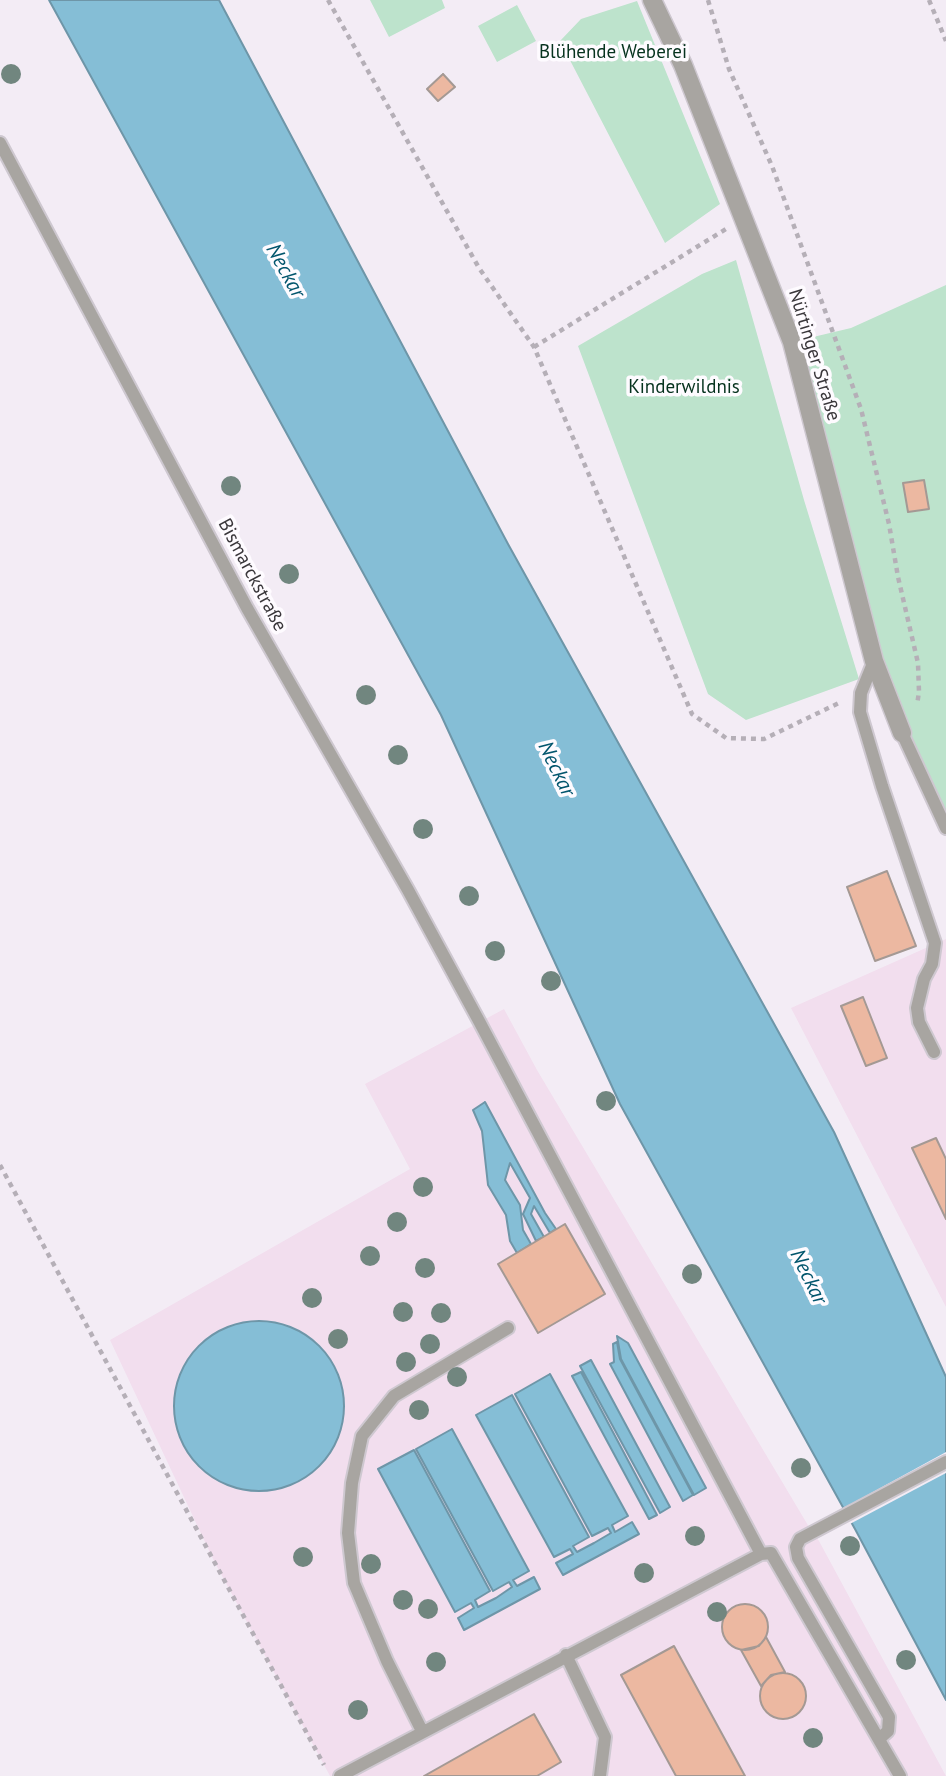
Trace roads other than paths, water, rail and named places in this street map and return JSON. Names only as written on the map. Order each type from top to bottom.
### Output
[{"type":"street","name":"Nürtinger Straße","points":[[652,0],[683,65],[792,342],[874,661],[902,733]]},
{"type":"lane","name":"Bismarckstraße","points":[[0,143],[247,608],[408,890],[479,1021],[761,1553],[771,1553],[879,1739]]},
{"type":"lane","points":[[874,661],[861,693],[860,712],[935,943],[932,964],[924,979],[917,1008],[919,1023],[934,1052]]},
{"type":"lane","points":[[902,733],[946,828]]},
{"type":"lane","points":[[422,1731],[387,1661],[354,1583],[348,1533],[352,1483],[362,1436],[394,1396],[508,1328]]},
{"type":"lane","points":[[900,1776],[879,1739],[888,1731],[889,1717],[798,1558],[796,1547],[800,1539],[946,1462]]},
{"type":"lane","points":[[340,1776],[761,1553]]},
{"type":"lane","points":[[566,1655],[605,1737],[600,1776]]},
{"type":"water","name":"Neckar","points":[[49,0],[219,0],[508,544],[834,1132],[946,1377],[946,1700],[855,1529],[620,1104],[441,715]]},
{"type":"water","points":[[485,1102],[556,1229],[550,1233],[534,1206],[531,1214],[544,1237],[536,1241],[523,1214],[530,1198],[510,1163],[505,1180],[520,1205],[523,1230],[531,1244],[517,1253],[510,1241],[506,1215],[488,1185],[482,1131],[473,1110]]},
{"type":"water","points":[[259,1321],[292,1327],[319,1346],[338,1373],[344,1406],[338,1439],[319,1466],[292,1485],[259,1491],[226,1485],[199,1466],[180,1439],[174,1406],[180,1373],[199,1346],[226,1327]]},
{"type":"water","points":[[617,1336],[628,1343],[706,1488],[694,1495],[621,1359]]},
{"type":"water","points":[[617,1342],[620,1359],[693,1495],[683,1501],[610,1364],[614,1362],[613,1344]]},
{"type":"water","points":[[591,1360],[670,1507],[660,1513],[580,1366]]},
{"type":"water","points":[[581,1372],[657,1515],[649,1519],[572,1376]]},
{"type":"water","points":[[550,1374],[628,1516],[612,1525],[615,1532],[632,1522],[639,1534],[563,1575],[556,1563],[573,1554],[570,1549],[554,1557],[476,1415],[512,1395],[589,1537],[573,1546],[577,1552],[594,1543],[611,1533],[608,1528],[592,1536],[515,1394]]},
{"type":"water","points":[[452,1429],[529,1571],[513,1580],[517,1586],[534,1577],[540,1589],[464,1630],[458,1618],[474,1608],[471,1603],[455,1612],[378,1469],[414,1450],[490,1591],[475,1600],[478,1607],[496,1598],[512,1587],[509,1582],[493,1591],[416,1449]]},
{"type":"park label","name":"Blühende Weberei","points":[[613,53]]},
{"type":"park label","name":"Kinderwildnis","points":[[684,388]]}]
